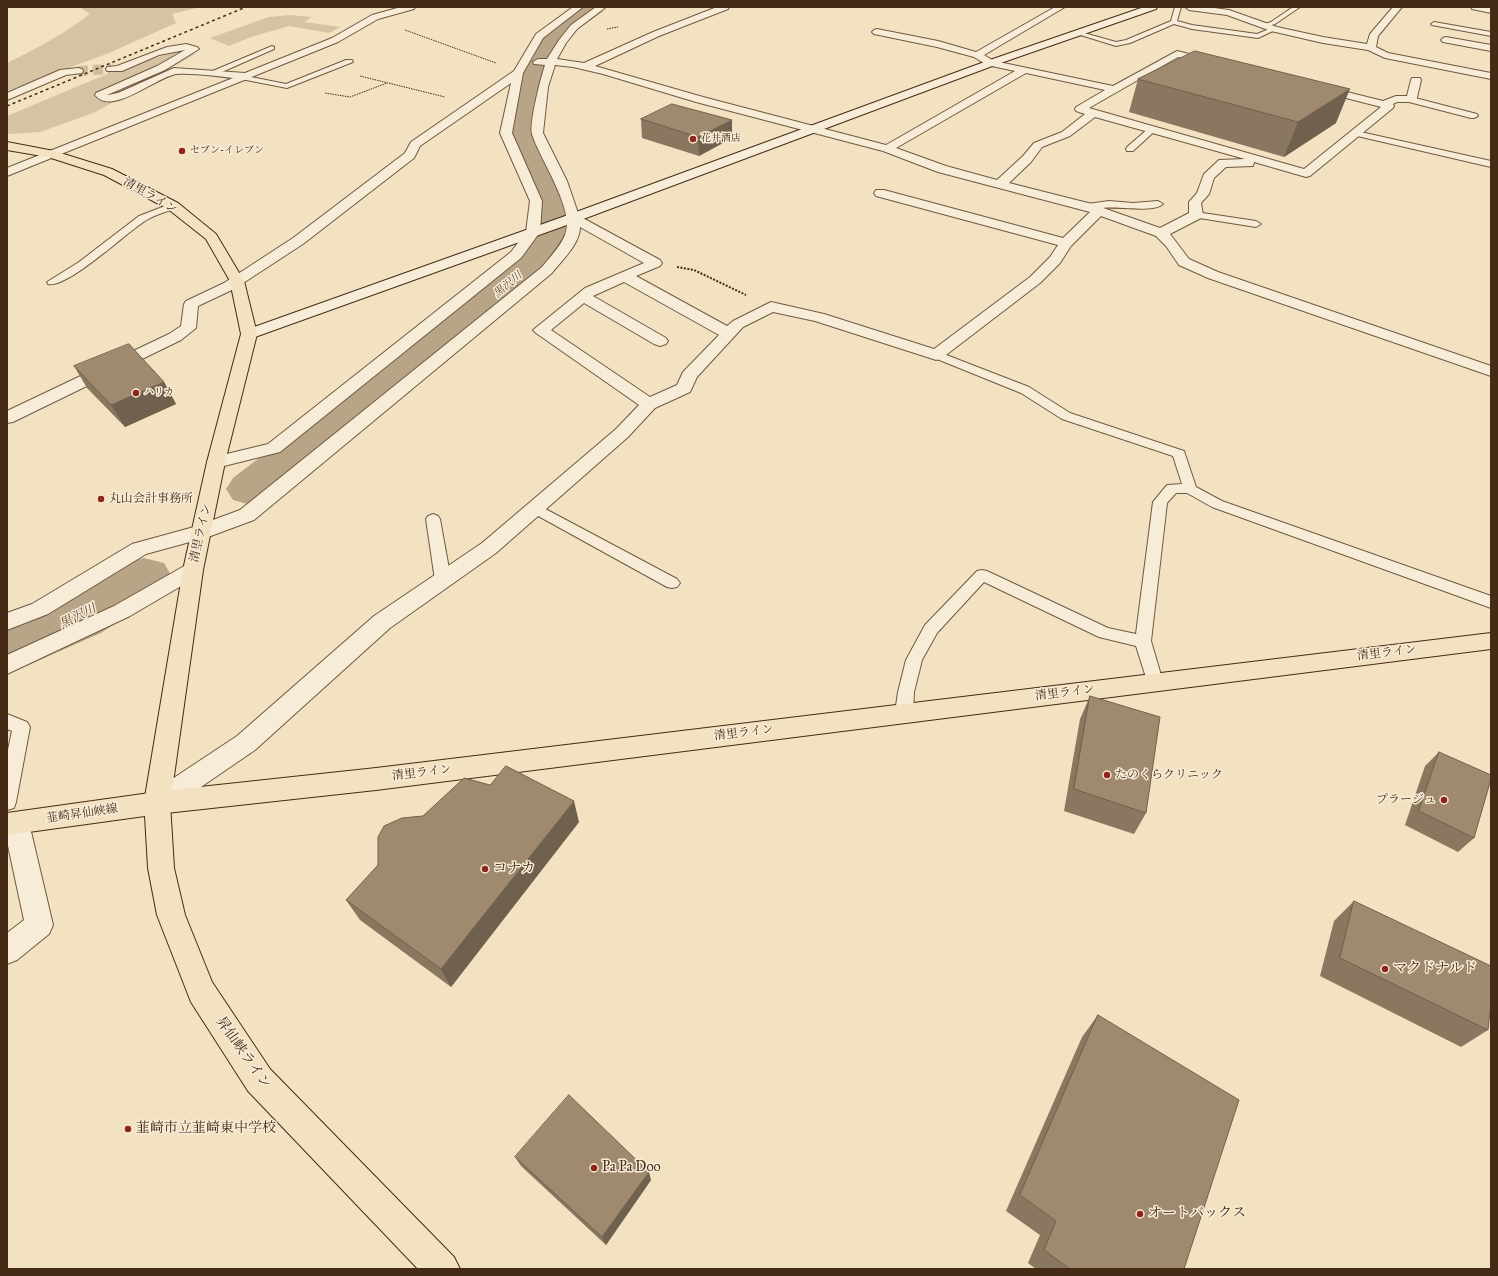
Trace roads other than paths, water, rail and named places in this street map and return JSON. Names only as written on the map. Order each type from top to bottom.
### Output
[{"type":"main road","name":"清里ライン","points":[[7,146],[50,154],[108,172],[172,206],[211,237],[237,281],[249,334],[216,462],[193,570],[157,803],[376,779],[1491,641]]},
{"type":"main road","name":"韮崎昇仙峡線","points":[[10,817],[157,803]]},
{"type":"main road","name":"昇仙峡ライン","points":[[157,803],[161,868],[170,915],[201,992],[259,1080],[442,1269]]},
{"type":"street","points":[[7,172],[335,40],[375,17],[411,7]]},
{"type":"street","points":[[7,622],[40,609],[139,549],[201,532],[247,514],[433,341],[516,255],[533,232],[536,201],[534,160],[537,133],[527,109],[524,66],[539,36],[579,7]]},
{"type":"street","points":[[216,462],[274,448],[433,341],[547,270],[567,245],[573,234],[573,218],[562,181],[534,160],[506,133],[527,109],[543,86],[548,61],[574,27],[598,7]]},
{"type":"street","points":[[586,66],[656,34],[725,7]]},
{"type":"street","points":[[977,54],[1061,7]]},
{"type":"street","points":[[249,334],[573,218],[991,63],[1153,7]]},
{"type":"street","points":[[1190,7],[1229,13],[1274,29],[1322,40],[1371,48],[1385,55],[1462,72],[1491,76]]},
{"type":"street","points":[[1371,48],[1373,36],[1398,7]]},
{"type":"street","points":[[1475,7],[1491,10]]},
{"type":"street","points":[[877,32],[938,44],[977,54],[991,63],[1115,89]]},
{"type":"street","points":[[1446,40],[1491,48]]},
{"type":"street","points":[[111,69],[118,69],[171,48],[182,47],[194,49],[161,68],[100,95],[107,99],[122,95],[174,71],[244,76]]},
{"type":"street","points":[[1223,65],[1177,54],[1080,109],[1306,173],[1389,106],[1308,86]]},
{"type":"street","points":[[7,418],[175,337],[188,328],[191,304],[237,281],[298,241],[410,155],[415,144],[524,66],[548,61],[569,62],[586,66],[673,92],[887,149],[942,169],[1093,209],[1161,233],[1172,244],[1184,262],[1213,275],[1491,371]]},
{"type":"street","points":[[887,149],[1024,70]]},
{"type":"street","points":[[7,97],[64,72],[78,71]]},
{"type":"street","points":[[1384,104],[1396,100],[1412,100],[1416,80]]},
{"type":"street","points":[[999,184],[1027,159],[1038,145],[1066,134],[1093,113]]},
{"type":"street","points":[[1161,233],[1196,215],[1195,202],[1203,194],[1208,177],[1223,163],[1246,164],[1264,162]]},
{"type":"street","points":[[880,193],[1066,243]]},
{"type":"street","points":[[157,803],[246,743],[382,622],[489,548],[536,509],[622,433],[649,404],[684,388],[689,375],[738,324],[771,307],[819,317],[936,355],[1035,280],[1055,260],[1066,243],[1093,209]]},
{"type":"street","points":[[573,218],[655,263],[590,291],[541,330],[649,404]]},
{"type":"street","points":[[625,276],[729,334]]},
{"type":"street","points":[[583,297],[660,341]]},
{"type":"street","points":[[7,665],[122,611],[193,570]]},
{"type":"street","points":[[7,950],[39,924],[10,817]]},
{"type":"lane","points":[[1077,33],[1116,44],[1128,42],[1173,22],[1176,17],[1178,7]]},
{"type":"lane","points":[[1265,25],[1273,23],[1297,7]]},
{"type":"lane","points":[[1173,22],[1192,27],[1258,36],[1274,29]]},
{"type":"lane","points":[[1434,24],[1491,34]]},
{"type":"lane","points":[[212,73],[272,48]]},
{"type":"lane","points":[[244,76],[287,86],[349,62]]},
{"type":"lane","points":[[1412,100],[1474,116]]},
{"type":"lane","points":[[1130,149],[1152,130]]},
{"type":"lane","points":[[1356,133],[1491,164]]},
{"type":"lane","points":[[1093,209],[1109,204],[1133,206],[1158,204]]},
{"type":"lane","points":[[52,282],[83,264],[142,218],[172,206]]},
{"type":"lane","points":[[1196,215],[1256,224]]},
{"type":"lane","points":[[936,355],[1025,390],[1066,416],[1179,454],[1190,489]]},
{"type":"lane","points":[[1155,682],[1143,641],[1160,502],[1172,488],[1190,489],[1217,504],[1491,602]]},
{"type":"lane","points":[[536,509],[672,582]]},
{"type":"lane","points":[[433,519],[443,580]]},
{"type":"lane","points":[[904,714],[906,692],[914,660],[931,629],[982,575],[1105,633],[1143,641]]},
{"type":"lane","points":[[7,721],[20,728],[10,817]]},
{"type":"waterway","name":"黒沢川","points":[[251,489],[519,277],[551,244],[553,205],[544,179],[526,140],[526,119],[533,81],[541,56],[551,37],[594,7]]},
{"type":"waterway","name":"黒沢川","points":[[7,649],[81,618],[144,577]]},
{"type":"tunnel","points":[[78,71],[111,69]]},
{"type":"railway","points":[[7,106],[246,7]]},
{"type":"place","name":"花井酒店","points":[[693,139]]},
{"type":"place","name":"セブン-イレブン","points":[[182,151]]},
{"type":"place","name":"ハリカ","points":[[136,393]]},
{"type":"place","name":"丸山会計事務所","points":[[101,499]]},
{"type":"place","name":"たのくらクリニック","points":[[1107,775]]},
{"type":"place","name":"プラージュ","points":[[1444,800]]},
{"type":"place","name":"コナカ","points":[[485,869]]},
{"type":"place","name":"マクドナルド","points":[[1385,969]]},
{"type":"place","name":"韮崎市立韮崎東中学校","points":[[128,1129]]},
{"type":"place","name":"Pa Pa Doo","points":[[594,1168]]},
{"type":"place","name":"オートバックス","points":[[1140,1214]]}]
